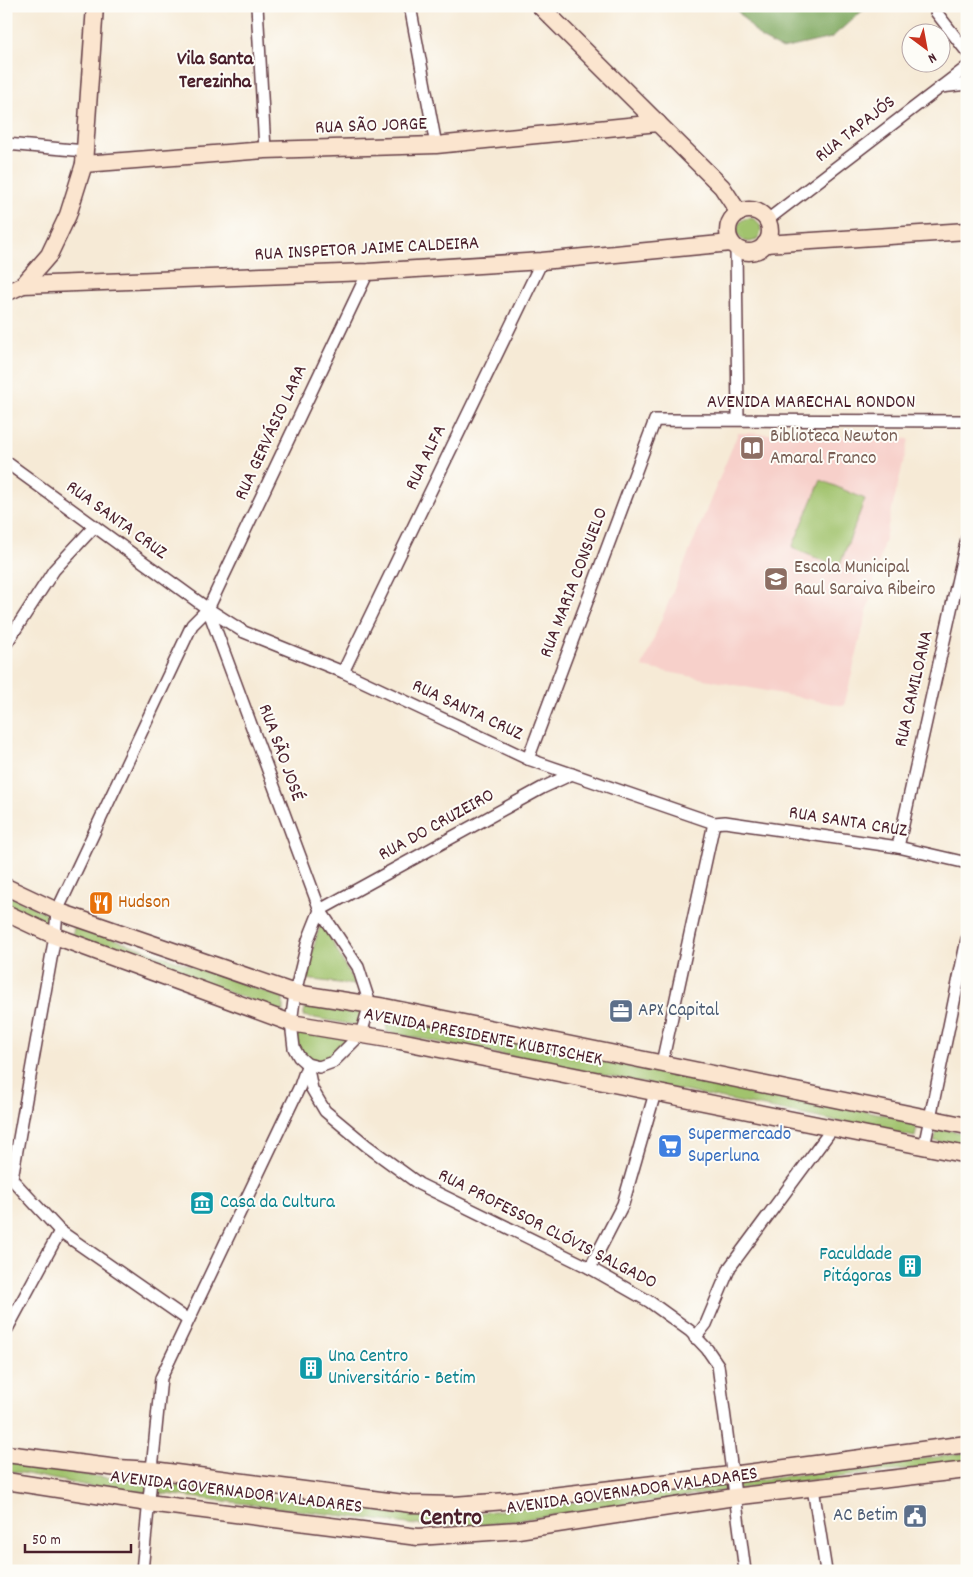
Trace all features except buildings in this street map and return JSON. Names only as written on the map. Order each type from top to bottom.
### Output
[{"type":"street","points":[[23,285],[49,255],[68,215],[84,158],[95,6]]},
{"type":"street","points":[[257,6],[265,150]]},
{"type":"street","points":[[410,6],[436,145]]},
{"type":"street","points":[[540,6],[722,187],[739,213]]},
{"type":"street","points":[[936,12],[967,52]]},
{"type":"street","name":"RUA TAPAJÓS","points":[[766,221],[967,67]]},
{"type":"street","points":[[940,87],[967,84]]},
{"type":"street","name":"RUA SÃO JORGE","points":[[6,144],[84,158],[436,145],[658,123]]},
{"type":"street","points":[[738,419],[734,246],[728,230],[730,223],[739,213],[752,211],[763,216],[769,233],[765,244]]},
{"type":"street","points":[[734,246],[742,251],[755,251],[765,244],[967,231]]},
{"type":"street","name":"RUA INSPETOR JAIME CALDEIRA","points":[[6,293],[23,285],[368,272],[734,246]]},
{"type":"street","name":"RUA ALFA","points":[[343,672],[542,261]]},
{"type":"street","name":"RUA GERVÁSIO LARA","points":[[57,911],[192,625],[208,609],[368,272]]},
{"type":"street","name":"AVENIDA MARECHAL RONDON","points":[[655,420],[967,420]]},
{"type":"street","name":"RUA MARIA CONSUELO","points":[[528,759],[655,420]]},
{"type":"street","name":"RUA SANTA CRUZ","points":[[6,462],[208,609],[244,632],[343,672],[528,759],[714,823],[725,822],[898,847],[967,863]]},
{"type":"street","points":[[6,644],[54,570],[94,527]]},
{"type":"street","name":"RUA CAMILOANA","points":[[898,847],[967,538]]},
{"type":"street","name":"RUA SÃO JOSÉ","points":[[208,609],[320,910],[358,967],[370,1004]]},
{"type":"street","name":"RUA DO CRUZEIRO","points":[[320,910],[542,788],[572,774]]},
{"type":"street","points":[[662,1064],[714,823]]},
{"type":"street","name":"AVENIDA PRESIDENTE KUBITSCHEK","points":[[6,887],[57,911],[295,993],[370,1004],[967,1126]]},
{"type":"street","points":[[320,910],[308,940],[295,993],[291,1023],[294,1048],[299,1057],[307,1064],[319,1067],[333,1062],[361,1034],[370,1004]]},
{"type":"street","points":[[57,911],[55,936],[9,1175],[60,1231],[188,1320]]},
{"type":"street","name":"AVENIDA PRESIDENTE KUBITSCHEK","points":[[6,913],[55,936],[291,1023],[361,1034],[967,1155]]},
{"type":"street","points":[[924,1147],[967,939]]},
{"type":"street","points":[[142,1571],[161,1378],[300,1086],[307,1064]]},
{"type":"street","name":"RUA PROFESSOR CLÓVIS SALGADO","points":[[307,1064],[312,1089],[324,1111],[367,1146],[419,1184],[590,1268],[650,1302],[683,1325],[707,1349],[718,1365],[745,1571]]},
{"type":"street","points":[[590,1268],[624,1204],[655,1093]]},
{"type":"street","points":[[695,1338],[706,1324],[730,1267],[832,1129]]},
{"type":"street","points":[[6,1331],[60,1231]]},
{"type":"street","name":"AVENIDA GOVERNADOR VALADARES","points":[[6,1454],[118,1468],[153,1470],[411,1504],[454,1505],[518,1500],[732,1475],[967,1444]]},
{"type":"street","name":"AVENIDA GOVERNADOR VALADARES","points":[[6,1481],[148,1503],[418,1536],[518,1530],[735,1497],[967,1470]]},
{"type":"street","points":[[813,1488],[826,1571]]},
{"type":"shaded area","name":"Escola Municipal Raul Saraiva Ribeiro","points":[[738,433],[909,439],[844,706],[642,667]]},
{"type":"green space","points":[[733,6],[868,6],[831,38],[782,49],[761,38]]},
{"type":"green space","points":[[749,218],[754,219],[760,225],[760,235],[754,241],[749,242],[744,241],[738,235],[737,230],[738,225],[744,219]]},
{"type":"green space","points":[[821,480],[865,499],[839,567],[792,548]]},
{"type":"green space","points":[[6,894],[50,915],[45,926],[6,909]]},
{"type":"green space","points":[[321,920],[355,985],[305,979]]},
{"type":"green space","points":[[75,925],[283,998],[283,1012],[72,936]]},
{"type":"green space","points":[[307,1001],[362,1008],[360,1026],[303,1016]]},
{"type":"green space","points":[[386,1018],[918,1121],[915,1137],[387,1032]]},
{"type":"green space","points":[[297,1029],[349,1040],[327,1058],[316,1061],[306,1056],[299,1048]]},
{"type":"green space","points":[[938,1128],[967,1134],[967,1147],[934,1141]]},
{"type":"green space","points":[[967,1453],[967,1463],[768,1485],[482,1525],[416,1525],[175,1495],[99,1488],[6,1470],[6,1461],[93,1476],[441,1517],[664,1492]]},
{"type":"place","name":"Biblioteca Newton Amaral Franco","points":[[752,448]]},
{"type":"place","name":"Escola Municipal Raul Saraiva Ribeiro","points":[[776,579]]},
{"type":"place","name":"Hudson","points":[[101,903]]},
{"type":"place","name":"APX Capital","points":[[621,1011]]},
{"type":"place","name":"Supermercado Superluna","points":[[670,1146]]},
{"type":"place","name":"Casa da Cultura","points":[[202,1203]]},
{"type":"place","name":"Faculdade Pitágoras","points":[[910,1266]]},
{"type":"place","name":"Una Centro Universitário - Betim","points":[[311,1368]]},
{"type":"place","name":"AC Betim","points":[[915,1516]]},
{"type":"district","name":"Vila Santa Terezinha","points":[[215,72]]},
{"type":"district","name":"Centro","points":[[451,1519]]}]
